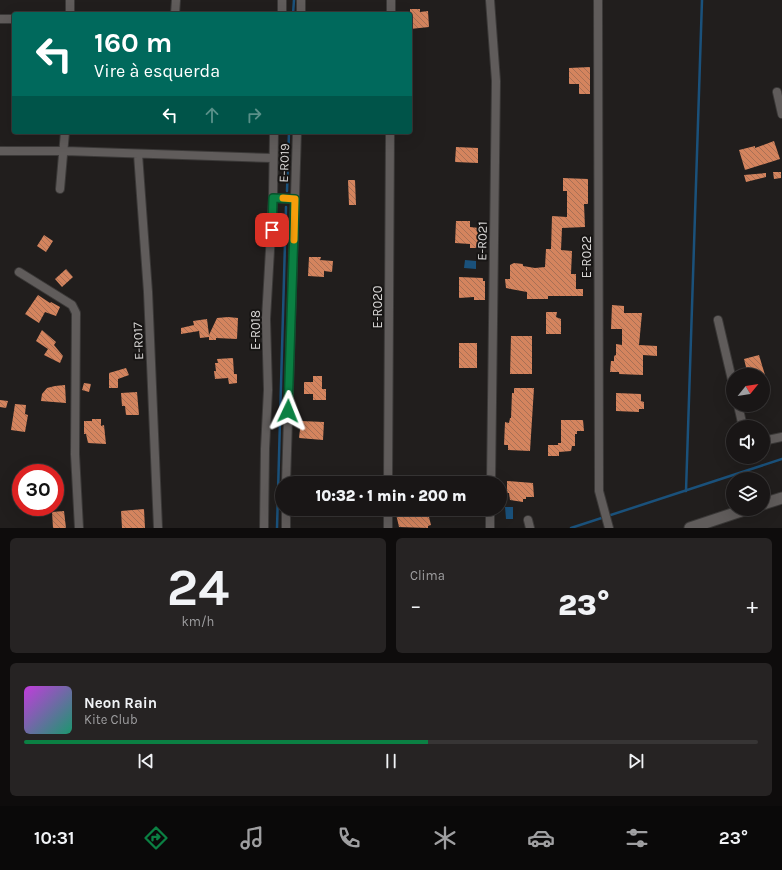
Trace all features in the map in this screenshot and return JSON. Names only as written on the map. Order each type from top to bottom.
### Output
[{"type":"street","points":[[70,0],[70,12]]},
{"type":"street","points":[[175,12],[176,0]]},
{"type":"street","points":[[282,0],[282,12]]},
{"type":"street","points":[[300,12],[301,0]]},
{"type":"street","points":[[391,0],[391,12]]},
{"type":"street","name":"E-R021","points":[[490,0],[496,81],[491,476]]},
{"type":"street","name":"E-R022","points":[[598,0],[599,491],[607,521]]},
{"type":"street","points":[[0,19],[12,19]]},
{"type":"street","points":[[777,92],[782,114]]},
{"type":"street","points":[[60,189],[65,151],[65,134]]},
{"type":"street","name":"E-R018","points":[[264,528],[265,450],[268,390],[266,319],[273,198],[272,158],[274,134]]},
{"type":"street","name":"E-R019","points":[[286,476],[297,134]]},
{"type":"street","name":"E-R020","points":[[388,476],[390,134]]},
{"type":"street","points":[[0,151],[65,151],[272,158]]},
{"type":"street","name":"E-R017","points":[[138,154],[148,292],[158,528]]},
{"type":"street","points":[[273,198],[295,199]]},
{"type":"street","points":[[19,272],[72,305],[76,313],[75,454],[79,528]]},
{"type":"street","points":[[718,320],[729,368]]},
{"type":"street","points":[[770,439],[782,437]]},
{"type":"street","points":[[770,502],[782,498]]},
{"type":"street","points":[[286,516],[286,528]]},
{"type":"street","points":[[388,516],[388,528]]},
{"type":"street","points":[[490,516],[490,528]]},
{"type":"street","points":[[690,528],[726,516]]},
{"type":"water","points":[[465,260],[476,261],[476,269],[464,268]]},
{"type":"water","points":[[507,507],[513,507],[513,519],[506,519]]},
{"type":"building","points":[[410,9],[420,9],[420,12],[428,11],[429,27],[412,29],[412,12],[410,12]]},
{"type":"building","points":[[590,67],[590,94],[579,94],[579,84],[569,84],[569,68]]},
{"type":"building","points":[[774,141],[780,159],[745,170],[739,150],[755,146],[755,148]]},
{"type":"building","points":[[456,147],[478,148],[478,163],[455,162]]},
{"type":"building","points":[[773,172],[781,172],[781,178],[774,179]]},
{"type":"building","points":[[766,173],[766,177],[746,182],[744,175]]},
{"type":"building","points":[[563,178],[588,179],[588,204],[584,204],[585,227],[562,228],[561,250],[572,251],[571,274],[576,274],[576,289],[583,289],[583,296],[548,296],[548,299],[527,299],[527,292],[506,288],[505,279],[510,279],[510,265],[514,263],[535,268],[545,267],[546,249],[551,249],[552,216],[567,217],[567,191],[563,191]]},
{"type":"building","points":[[348,180],[355,180],[356,205],[349,205]]},
{"type":"building","points":[[456,221],[470,221],[470,227],[479,228],[479,248],[470,248],[470,244],[455,243]]},
{"type":"building","points":[[44,235],[53,241],[46,252],[37,246]]},
{"type":"building","points":[[309,257],[321,257],[320,260],[333,261],[332,272],[324,271],[324,277],[308,276]]},
{"type":"building","points":[[66,269],[73,277],[62,287],[55,279]]},
{"type":"building","points":[[459,277],[483,278],[483,281],[485,281],[485,300],[474,300],[474,297],[459,298]]},
{"type":"building","points":[[38,295],[50,303],[51,302],[60,307],[56,316],[45,312],[39,323],[25,314]]},
{"type":"building","points":[[612,305],[624,306],[624,313],[642,313],[639,345],[657,346],[657,356],[643,355],[643,375],[610,372],[611,361],[614,361],[614,356],[616,355],[616,344],[622,345],[622,329],[611,329]]},
{"type":"building","points":[[546,312],[557,312],[556,317],[561,319],[561,334],[546,334]]},
{"type":"building","points":[[217,318],[238,318],[237,339],[216,338],[216,340],[209,340],[209,337],[200,338],[199,331],[181,334],[181,328],[194,325],[193,321],[207,319],[209,335]]},
{"type":"building","points":[[42,330],[56,342],[54,345],[63,356],[60,363],[44,355],[48,349],[36,341]]},
{"type":"building","points":[[511,336],[532,336],[532,374],[510,374]]},
{"type":"building","points":[[459,343],[477,343],[477,368],[459,368]]},
{"type":"building","points":[[759,355],[763,368],[746,368],[744,359]]},
{"type":"building","points":[[233,358],[234,374],[237,374],[237,383],[229,384],[228,378],[215,379],[214,371],[216,371],[215,363],[218,363],[217,359]]},
{"type":"building","points":[[126,368],[129,375],[118,379],[118,388],[109,388],[109,373]]},
{"type":"building","points":[[313,376],[322,376],[322,389],[326,389],[326,400],[313,400],[313,394],[304,394],[304,382],[313,382]]},
{"type":"building","points":[[84,383],[91,384],[89,392],[82,390]]},
{"type":"building","points":[[65,385],[66,403],[41,401],[42,394],[47,388]]},
{"type":"building","points":[[514,388],[534,388],[530,451],[508,450],[508,445],[504,445],[505,422],[509,423],[511,418],[512,393],[514,393]]},
{"type":"building","points":[[137,392],[139,415],[126,415],[125,406],[122,406],[121,393]]},
{"type":"building","points":[[616,393],[641,394],[641,401],[644,402],[644,409],[639,409],[639,412],[616,411]]},
{"type":"building","points":[[0,400],[8,401],[6,408],[0,407]]},
{"type":"building","points":[[15,404],[26,405],[25,414],[28,415],[25,432],[11,430]]},
{"type":"building","points":[[92,419],[101,419],[101,426],[104,425],[106,444],[88,443],[86,434],[84,434],[84,421],[92,421]]},
{"type":"building","points":[[561,420],[583,420],[584,431],[577,431],[577,434],[575,434],[575,446],[572,446],[571,451],[559,452],[559,456],[548,456],[548,445],[558,445],[558,443],[561,443]]},
{"type":"building","points":[[301,421],[324,422],[323,440],[299,438]]},
{"type":"building","points":[[507,481],[533,483],[534,497],[526,497],[526,499],[523,499],[523,502],[510,500],[509,493],[507,493]]},
{"type":"building","points":[[144,509],[145,528],[122,528],[121,511]]},
{"type":"building","points":[[64,511],[66,528],[53,528],[52,516],[64,516]]},
{"type":"building","points":[[300,516],[327,516],[327,517]]},
{"type":"building","points":[[396,516],[429,516],[431,525],[428,526],[428,528],[399,527]]},
{"type":"waterway","points":[[293,12],[294,0]]},
{"type":"waterway","points":[[686,491],[702,0]]},
{"type":"waterway","points":[[287,191],[289,134]]},
{"type":"waterway","points":[[277,528],[286,207]]},
{"type":"waterway","points":[[571,528],[782,459]]},
{"type":"slow traffic","points":[[283,198],[295,199],[294,240]]},
{"type":"route","points":[[272,230],[273,198],[295,199],[288,411]]}]
